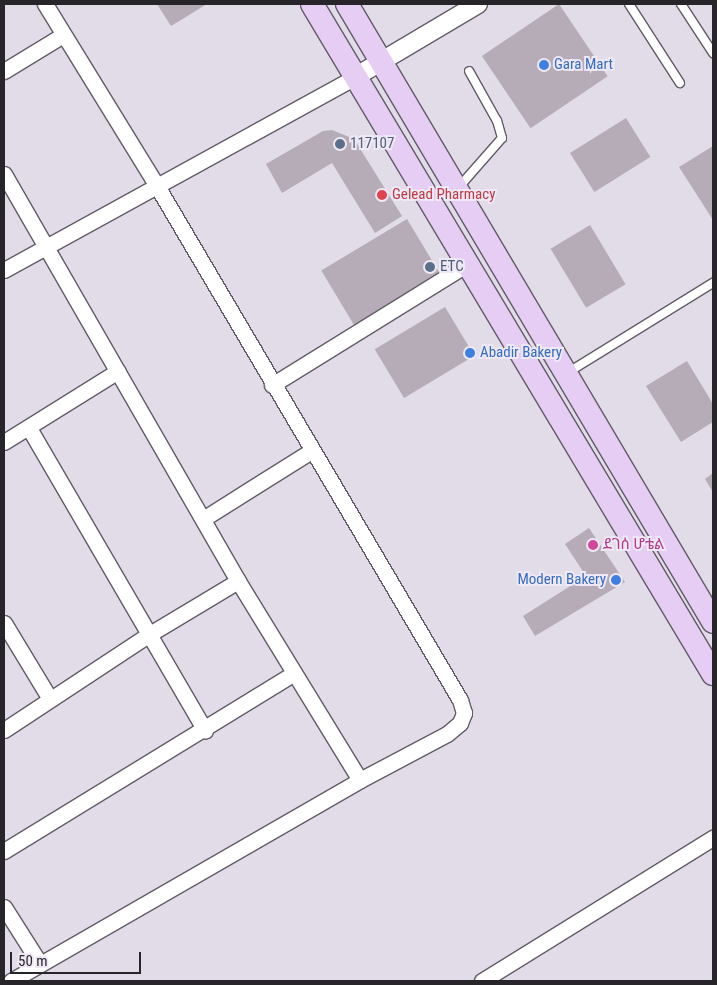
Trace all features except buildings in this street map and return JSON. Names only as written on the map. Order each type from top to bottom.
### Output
[{"type":"main road","points":[[312,4],[354,77],[469,263],[713,674]]},
{"type":"main road","points":[[346,4],[713,622]]},
{"type":"street","points":[[11,981],[360,780],[447,734],[460,723],[464,714],[460,700],[272,385],[158,186],[44,4]]},
{"type":"street","points":[[4,270],[354,77],[478,4]]},
{"type":"street","points":[[4,71],[63,35]]},
{"type":"street","points":[[4,174],[238,581],[293,674],[360,780]]},
{"type":"street","points":[[272,385],[469,263]]},
{"type":"street","points":[[4,442],[118,371]]},
{"type":"street","points":[[29,428],[205,730]]},
{"type":"street","points":[[203,519],[312,452]]},
{"type":"street","points":[[4,730],[148,635],[238,581]]},
{"type":"street","points":[[4,623],[50,699]]},
{"type":"street","points":[[4,851],[205,730],[293,674]]},
{"type":"street","points":[[482,981],[713,838]]},
{"type":"street","points":[[4,907],[40,964]]},
{"type":"lane","points":[[629,4],[680,83]]},
{"type":"lane","points":[[681,4],[713,53]]},
{"type":"lane","points":[[456,190],[502,138],[497,121],[469,71]]},
{"type":"lane","points":[[565,374],[713,283]]},
{"type":"place","name":"Gara Mart","points":[[544,65]]},
{"type":"place","name":"117107","points":[[340,144]]},
{"type":"place","name":"Gelead Pharmacy","points":[[382,195]]},
{"type":"place","name":"ETC","points":[[430,267]]},
{"type":"place","name":"Abadir Bakery","points":[[470,353]]},
{"type":"place","name":"ደገሰ ሆቴል","points":[[593,545]]},
{"type":"place","name":"Modern Bakery","points":[[616,580]]}]
